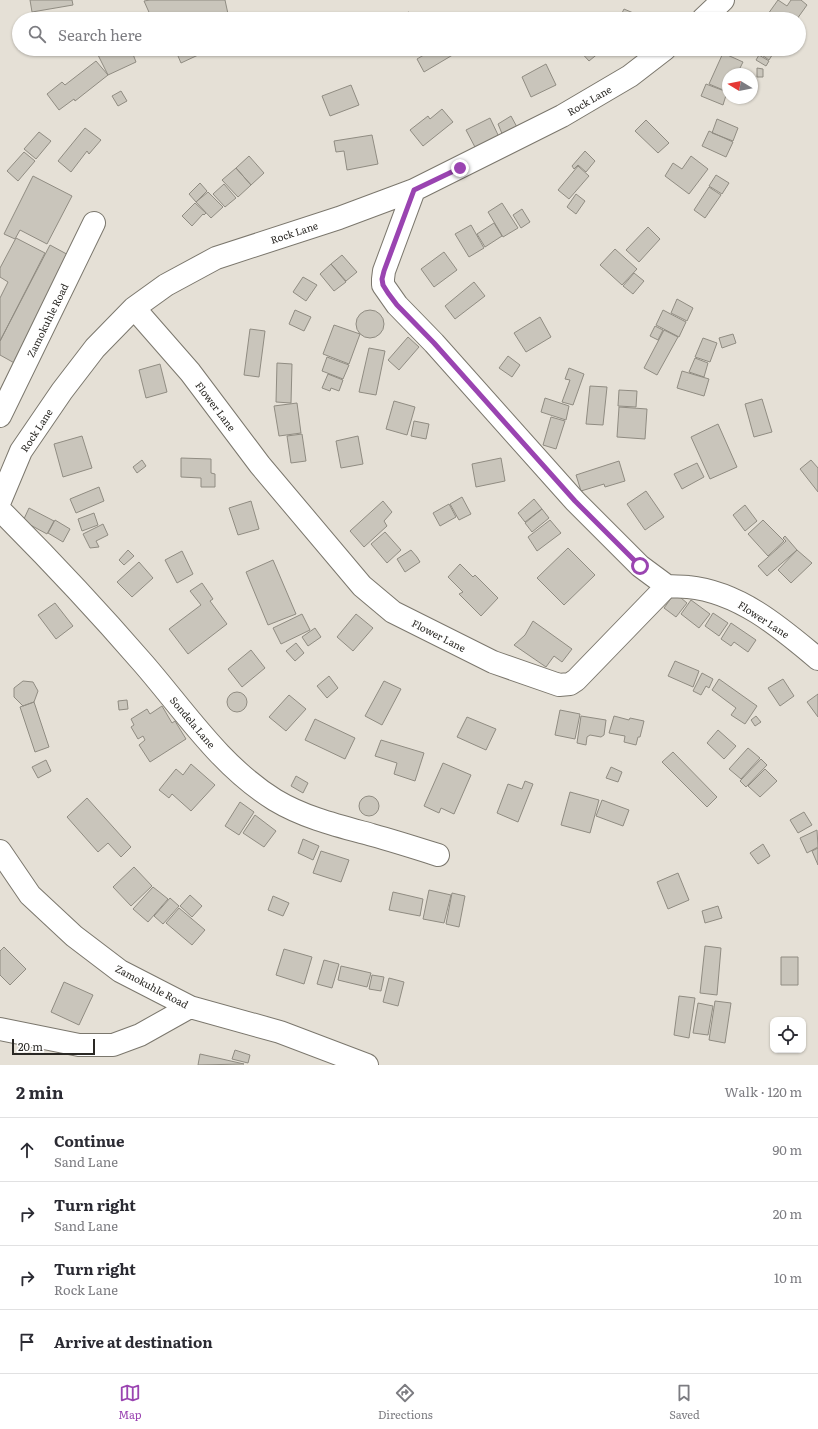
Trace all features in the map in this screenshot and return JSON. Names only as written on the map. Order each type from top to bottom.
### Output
[{"type":"street","points":[[710,12],[723,0]]},
{"type":"street","name":"Rock Lane","points":[[0,501],[21,450],[62,391],[95,348],[134,308],[166,285],[216,258],[339,218],[414,190],[562,116],[630,76],[656,56]]},
{"type":"street","points":[[414,190],[384,271],[382,279],[383,285],[388,293],[397,305],[434,343],[575,501],[640,566],[667,586]]},
{"type":"street","name":"Zamokuhle Road","points":[[0,416],[94,223]]},
{"type":"street","name":"Flower Lane","points":[[134,308],[190,372],[260,465],[362,586],[393,612],[493,662],[549,682],[565,685],[576,680],[667,586],[689,587],[706,590],[739,601],[775,624],[818,659]]},
{"type":"street","name":"Sondela Lane","points":[[0,510],[53,563],[126,644],[226,761],[253,785],[277,801],[299,812],[334,825],[438,855]]},
{"type":"street","name":"Zamokuhle Road","points":[[0,851],[30,894],[74,936],[120,971],[190,1007],[280,1032],[367,1065]]},
{"type":"street","points":[[0,1029],[79,1046],[113,1045],[140,1036],[190,1007]]},
{"type":"building","points":[[30,0],[72,0],[73,5],[32,12]]},
{"type":"building","points":[[225,0],[228,12],[149,12],[144,1]]},
{"type":"building","points":[[778,0],[787,6],[791,0],[801,0],[807,5],[802,12],[769,12]]},
{"type":"building","points":[[624,9],[631,12],[622,12]]},
{"type":"building","points":[[98,56],[134,56],[136,62],[108,75]]},
{"type":"building","points":[[178,56],[196,56],[181,63]]},
{"type":"building","points":[[422,56],[451,56],[424,72],[417,59]]},
{"type":"building","points":[[584,56],[595,56],[589,61]]},
{"type":"building","points":[[722,56],[730,56],[743,62],[740,68],[722,68],[722,89],[709,84]]},
{"type":"building","points":[[758,56],[761,56],[769,61],[766,66],[756,60]]},
{"type":"building","points":[[763,56],[772,56],[769,60]]},
{"type":"building","points":[[96,61],[108,75],[75,101],[74,99],[59,110],[47,94],[62,82],[65,85]]},
{"type":"building","points":[[546,64],[556,85],[531,97],[522,77]]},
{"type":"building","points":[[758,68],[763,69],[763,77],[758,77]]},
{"type":"building","points":[[706,84],[722,90],[723,105],[701,96]]},
{"type":"building","points":[[351,85],[359,105],[330,116],[322,96]]},
{"type":"building","points":[[121,91],[127,101],[118,106],[112,96]]},
{"type":"building","points":[[442,109],[453,122],[423,146],[410,130],[428,116],[430,119]]},
{"type":"building","points":[[511,116],[518,129],[503,136],[498,124]]},
{"type":"building","points":[[490,118],[499,137],[476,149],[466,130]]},
{"type":"building","points":[[717,119],[738,128],[733,141],[712,133]]},
{"type":"building","points":[[646,120],[669,143],[658,153],[635,131]]},
{"type":"building","points":[[85,128],[101,140],[89,154],[87,151],[71,172],[58,161]]},
{"type":"building","points":[[709,131],[733,142],[726,157],[702,146]]},
{"type":"building","points":[[39,132],[51,141],[36,159],[24,149]]},
{"type":"building","points":[[372,135],[378,164],[347,170],[344,151],[336,152],[334,141]]},
{"type":"building","points":[[585,151],[595,161],[586,172],[578,165],[574,169],[572,166]]},
{"type":"building","points":[[24,152],[35,161],[18,181],[7,171]]},
{"type":"building","points":[[249,156],[264,173],[251,185],[236,168]]},
{"type":"building","points":[[691,156],[708,169],[689,194],[665,176],[673,163],[682,169]]},
{"type":"building","points":[[578,166],[589,176],[569,199],[558,190]]},
{"type":"building","points":[[236,168],[251,185],[238,197],[222,180]]},
{"type":"building","points":[[716,175],[729,183],[722,194],[709,186]]},
{"type":"building","points":[[33,176],[72,196],[47,244],[20,230],[15,239],[4,234]]},
{"type":"building","points":[[200,183],[207,191],[196,202],[189,194]]},
{"type":"building","points":[[224,184],[236,198],[225,207],[213,194]]},
{"type":"building","points":[[709,187],[721,195],[705,218],[694,210]]},
{"type":"building","points":[[208,192],[223,207],[211,218],[196,202]]},
{"type":"building","points":[[576,194],[585,201],[576,214],[567,207]]},
{"type":"building","points":[[195,203],[206,213],[204,215],[203,214],[192,226],[182,216]]},
{"type":"building","points":[[502,203],[518,228],[503,237],[488,212]]},
{"type":"building","points":[[522,209],[530,222],[521,228],[513,215]]},
{"type":"building","points":[[494,223],[502,236],[485,247],[477,234]]},
{"type":"building","points":[[471,225],[484,248],[469,257],[455,234]]},
{"type":"building","points":[[648,227],[660,239],[639,262],[626,250]]},
{"type":"building","points":[[16,238],[45,253],[0,341],[0,298],[8,282],[0,277],[0,268]]},
{"type":"building","points":[[50,245],[74,258],[18,365],[0,355],[0,341]]},
{"type":"building","points":[[615,249],[637,269],[622,285],[600,265]]},
{"type":"building","points":[[444,252],[457,270],[434,287],[421,269]]},
{"type":"building","points":[[342,255],[357,272],[346,281],[331,264]]},
{"type":"building","points":[[331,264],[346,282],[334,291],[320,274]]},
{"type":"building","points":[[634,273],[644,281],[633,294],[623,286]]},
{"type":"building","points":[[303,277],[317,285],[306,301],[293,292]]},
{"type":"building","points":[[474,282],[485,296],[455,319],[445,306]]},
{"type":"building","points":[[677,299],[693,308],[687,321],[671,313]]},
{"type":"building","points":[[295,310],[311,317],[304,331],[289,324]]},
{"type":"building","points":[[370,310],[380,314],[384,324],[380,334],[370,338],[360,334],[356,324],[360,314]]},
{"type":"building","points":[[663,310],[686,322],[679,337],[656,325]]},
{"type":"building","points":[[540,317],[551,337],[526,352],[514,333]]},
{"type":"building","points":[[334,325],[360,334],[349,364],[323,354]]},
{"type":"building","points":[[655,326],[663,330],[658,340],[650,336]]},
{"type":"building","points":[[250,329],[265,331],[259,377],[244,375]]},
{"type":"building","points":[[664,330],[678,337],[657,375],[644,368]]},
{"type":"building","points":[[733,334],[736,343],[722,348],[719,338]]},
{"type":"building","points":[[408,337],[419,347],[399,370],[388,360]]},
{"type":"building","points":[[703,338],[717,343],[710,362],[695,357]]},
{"type":"building","points":[[369,348],[385,351],[376,395],[359,392]]},
{"type":"building","points":[[508,356],[520,365],[512,377],[499,368]]},
{"type":"building","points":[[327,357],[349,365],[343,379],[322,371]]},
{"type":"building","points":[[695,358],[708,363],[704,377],[689,372]]},
{"type":"building","points":[[277,363],[292,364],[291,403],[276,402]]},
{"type":"building","points":[[160,364],[167,392],[146,398],[139,370]]},
{"type":"building","points":[[569,368],[584,374],[573,405],[562,402],[570,380],[565,379]]},
{"type":"building","points":[[682,371],[709,379],[704,396],[677,388]]},
{"type":"building","points":[[328,374],[343,380],[339,391],[331,388],[330,391],[322,388]]},
{"type":"building","points":[[590,386],[607,387],[603,425],[586,424]]},
{"type":"building","points":[[619,390],[637,391],[636,407],[618,406]]},
{"type":"building","points":[[545,398],[569,406],[566,420],[541,412]]},
{"type":"building","points":[[762,399],[772,432],[754,437],[745,404]]},
{"type":"building","points":[[394,401],[415,407],[407,435],[386,429]]},
{"type":"building","points":[[297,403],[301,433],[279,436],[274,406]]},
{"type":"building","points":[[619,407],[647,409],[645,439],[617,437]]},
{"type":"building","points":[[551,417],[565,421],[556,449],[543,445]]},
{"type":"building","points":[[414,421],[429,424],[426,439],[411,436]]},
{"type":"building","points":[[718,424],[737,467],[710,479],[691,437]]},
{"type":"building","points":[[302,434],[306,461],[291,463],[287,436]]},
{"type":"building","points":[[82,436],[92,468],[63,477],[54,444]]},
{"type":"building","points":[[358,436],[363,464],[341,468],[336,441]]},
{"type":"building","points":[[181,458],[211,459],[211,473],[215,474],[215,487],[201,487],[201,478],[181,477]]},
{"type":"building","points":[[501,458],[505,481],[476,487],[472,464]]},
{"type":"building","points":[[142,460],[146,466],[137,473],[133,467]]},
{"type":"building","points":[[811,460],[818,468],[818,492],[800,469]]},
{"type":"building","points":[[619,461],[625,481],[605,487],[604,484],[581,491],[576,475]]},
{"type":"building","points":[[697,463],[704,477],[682,489],[674,474]]},
{"type":"building","points":[[99,487],[104,501],[76,513],[70,499]]},
{"type":"building","points":[[646,491],[664,517],[645,530],[627,504]]},
{"type":"building","points":[[462,497],[471,514],[459,520],[450,504]]},
{"type":"building","points":[[534,499],[542,509],[525,522],[518,513]]},
{"type":"building","points":[[251,501],[259,529],[238,535],[229,508]]},
{"type":"building","points":[[383,501],[392,512],[384,521],[387,526],[364,547],[350,531]]},
{"type":"building","points":[[449,504],[456,517],[440,526],[433,513]]},
{"type":"building","points":[[745,505],[757,521],[745,531],[733,515]]},
{"type":"building","points":[[29,508],[54,521],[47,534],[23,521]]},
{"type":"building","points":[[542,509],[549,518],[532,532],[525,523]]},
{"type":"building","points":[[94,513],[98,525],[82,531],[78,519]]},
{"type":"building","points":[[55,520],[70,529],[63,542],[48,533]]},
{"type":"building","points":[[550,520],[561,533],[537,551],[528,537]]},
{"type":"building","points":[[763,520],[784,541],[768,556],[748,534]]},
{"type":"building","points":[[103,524],[108,535],[96,541],[99,547],[90,548],[83,534]]},
{"type":"building","points":[[385,532],[401,550],[387,563],[371,544]]},
{"type":"building","points":[[785,536],[797,550],[767,576],[758,566],[786,541],[783,538]]},
{"type":"building","points":[[568,548],[595,575],[564,605],[537,578]]},
{"type":"building","points":[[128,550],[134,556],[124,565],[119,560]]},
{"type":"building","points":[[411,550],[420,562],[405,572],[397,559]]},
{"type":"building","points":[[797,550],[812,563],[791,583],[778,570]]},
{"type":"building","points":[[182,551],[193,574],[177,583],[165,560]]},
{"type":"building","points":[[273,560],[296,614],[268,625],[246,572]]},
{"type":"building","points":[[139,562],[153,578],[132,597],[117,582]]},
{"type":"building","points":[[460,564],[473,577],[475,575],[498,598],[481,616],[459,594],[463,592],[448,577]]},
{"type":"building","points":[[202,583],[213,599],[210,601],[227,624],[188,654],[169,629],[201,605],[190,591]]},
{"type":"building","points":[[675,593],[687,603],[676,617],[664,608]]},
{"type":"building","points":[[691,600],[710,614],[699,628],[681,614]]},
{"type":"building","points":[[55,603],[73,626],[56,639],[38,615]]},
{"type":"building","points":[[713,613],[728,623],[719,636],[705,626]]},
{"type":"building","points":[[302,614],[310,630],[281,644],[273,628]]},
{"type":"building","points":[[356,614],[373,628],[353,651],[337,637]]},
{"type":"building","points":[[533,621],[572,649],[562,662],[554,656],[546,667],[514,645],[525,635]]},
{"type":"building","points":[[731,623],[756,640],[748,652],[734,642],[731,646],[721,639]]},
{"type":"building","points":[[315,628],[321,637],[308,646],[302,637]]},
{"type":"building","points":[[296,643],[304,653],[295,661],[286,651]]},
{"type":"building","points":[[251,650],[265,668],[242,687],[228,669]]},
{"type":"building","points":[[675,661],[699,671],[693,687],[668,676]]},
{"type":"building","points":[[702,673],[713,679],[709,688],[706,686],[701,695],[693,691]]},
{"type":"building","points":[[329,676],[338,688],[327,698],[317,686]]},
{"type":"building","points":[[719,679],[757,706],[745,724],[731,715],[736,708],[712,690]]},
{"type":"building","points":[[783,679],[794,696],[780,706],[768,688]]},
{"type":"building","points":[[23,681],[33,682],[38,691],[34,702],[23,706],[14,697],[14,688]]},
{"type":"building","points":[[384,681],[401,689],[382,725],[365,716]]},
{"type":"building","points":[[237,692],[244,695],[247,702],[244,709],[237,712],[230,709],[227,702],[230,695]]},
{"type":"building","points":[[818,694],[818,717],[807,702]]},
{"type":"building","points":[[289,695],[306,709],[286,731],[269,717]]},
{"type":"building","points":[[127,700],[128,709],[119,710],[118,701]]},
{"type":"building","points":[[34,702],[49,747],[35,752],[20,707]]},
{"type":"building","points":[[162,706],[172,723],[175,721],[186,739],[150,762],[139,745],[145,740],[143,736],[138,739],[131,727],[134,725],[131,719],[147,709],[150,714]]},
{"type":"building","points":[[560,710],[580,714],[575,739],[555,735]]},
{"type":"building","points":[[581,716],[606,720],[604,735],[601,737],[590,735],[587,737],[586,745],[577,743]]},
{"type":"building","points":[[614,716],[629,720],[630,718],[644,721],[640,737],[638,737],[636,745],[624,742],[625,736],[609,733]]},
{"type":"building","points":[[756,716],[761,722],[755,726],[751,720]]},
{"type":"building","points":[[467,717],[496,729],[486,750],[457,737]]},
{"type":"building","points":[[315,719],[355,738],[345,759],[305,740]]},
{"type":"building","points":[[718,730],[736,746],[724,759],[707,743]]},
{"type":"building","points":[[381,740],[424,753],[415,781],[394,774],[397,763],[375,756]]},
{"type":"building","points":[[748,748],[760,758],[741,779],[729,769]]},
{"type":"building","points":[[673,752],[717,797],[707,807],[662,762]]},
{"type":"building","points":[[761,759],[767,765],[746,787],[740,781]]},
{"type":"building","points":[[46,760],[51,771],[38,778],[32,767]]},
{"type":"building","points":[[443,763],[471,775],[454,814],[441,808],[439,813],[424,806]]},
{"type":"building","points":[[191,764],[215,785],[191,811],[172,794],[169,798],[159,790],[176,769],[183,775]]},
{"type":"building","points":[[611,767],[622,772],[618,782],[606,778]]},
{"type":"building","points":[[765,769],[777,781],[760,797],[748,786]]},
{"type":"building","points":[[296,776],[308,783],[303,793],[291,786]]},
{"type":"building","points":[[525,781],[533,784],[518,822],[497,813],[508,784],[522,789]]},
{"type":"building","points":[[570,792],[599,800],[590,833],[561,825]]},
{"type":"building","points":[[369,796],[376,799],[379,806],[376,813],[369,816],[362,813],[359,806],[362,799]]},
{"type":"building","points":[[87,798],[131,847],[121,857],[108,843],[98,852],[67,817]]},
{"type":"building","points":[[602,800],[629,810],[623,826],[596,816]]},
{"type":"building","points":[[240,802],[254,812],[239,835],[225,826]]},
{"type":"building","points":[[804,812],[812,825],[798,833],[790,820]]},
{"type":"building","points":[[255,815],[276,831],[264,847],[243,833]]},
{"type":"building","points":[[817,830],[818,847],[807,853],[800,838]]},
{"type":"building","points":[[303,839],[319,846],[313,860],[298,853]]},
{"type":"building","points":[[763,844],[770,856],[758,864],[750,853]]},
{"type":"building","points":[[818,848],[818,865],[812,851]]},
{"type":"building","points":[[321,851],[349,860],[341,882],[313,873]]},
{"type":"building","points":[[134,867],[152,886],[131,906],[113,887]]},
{"type":"building","points":[[678,873],[689,900],[668,909],[657,882]]},
{"type":"building","points":[[153,887],[168,899],[148,922],[133,909]]},
{"type":"building","points":[[429,890],[451,895],[444,923],[423,919]]},
{"type":"building","points":[[393,892],[423,899],[420,916],[389,910]]},
{"type":"building","points":[[452,893],[465,896],[459,927],[446,924]]},
{"type":"building","points":[[190,895],[202,906],[192,917],[180,906]]},
{"type":"building","points":[[273,896],[289,903],[283,916],[268,910]]},
{"type":"building","points":[[170,898],[179,906],[163,924],[154,916]]},
{"type":"building","points":[[718,906],[722,918],[705,923],[702,911]]},
{"type":"building","points":[[179,908],[205,930],[192,945],[166,923]]},
{"type":"building","points":[[705,946],[721,948],[717,995],[700,993]]},
{"type":"building","points":[[4,947],[26,969],[10,985],[0,975],[0,951]]},
{"type":"building","points":[[284,949],[312,957],[304,984],[276,975]]},
{"type":"building","points":[[781,957],[798,957],[798,985],[781,985]]},
{"type":"building","points":[[324,960],[339,964],[332,988],[317,984]]},
{"type":"building","points":[[341,966],[371,973],[367,987],[338,980]]},
{"type":"building","points":[[372,975],[384,977],[381,991],[369,989]]},
{"type":"building","points":[[389,978],[404,982],[398,1006],[383,1002]]},
{"type":"building","points":[[64,982],[93,995],[79,1025],[51,1012]]},
{"type":"building","points":[[679,996],[695,998],[689,1038],[674,1035]]},
{"type":"building","points":[[715,1001],[731,1003],[725,1043],[709,1040]]},
{"type":"building","points":[[698,1003],[713,1006],[708,1035],[693,1033]]},
{"type":"building","points":[[235,1050],[250,1055],[248,1063],[232,1059]]},
{"type":"building","points":[[200,1054],[244,1064],[198,1065]]},
{"type":"route","points":[[460,168],[414,190],[384,271],[382,279],[383,285],[397,305],[434,343],[493,411],[575,501],[640,566]]}]
